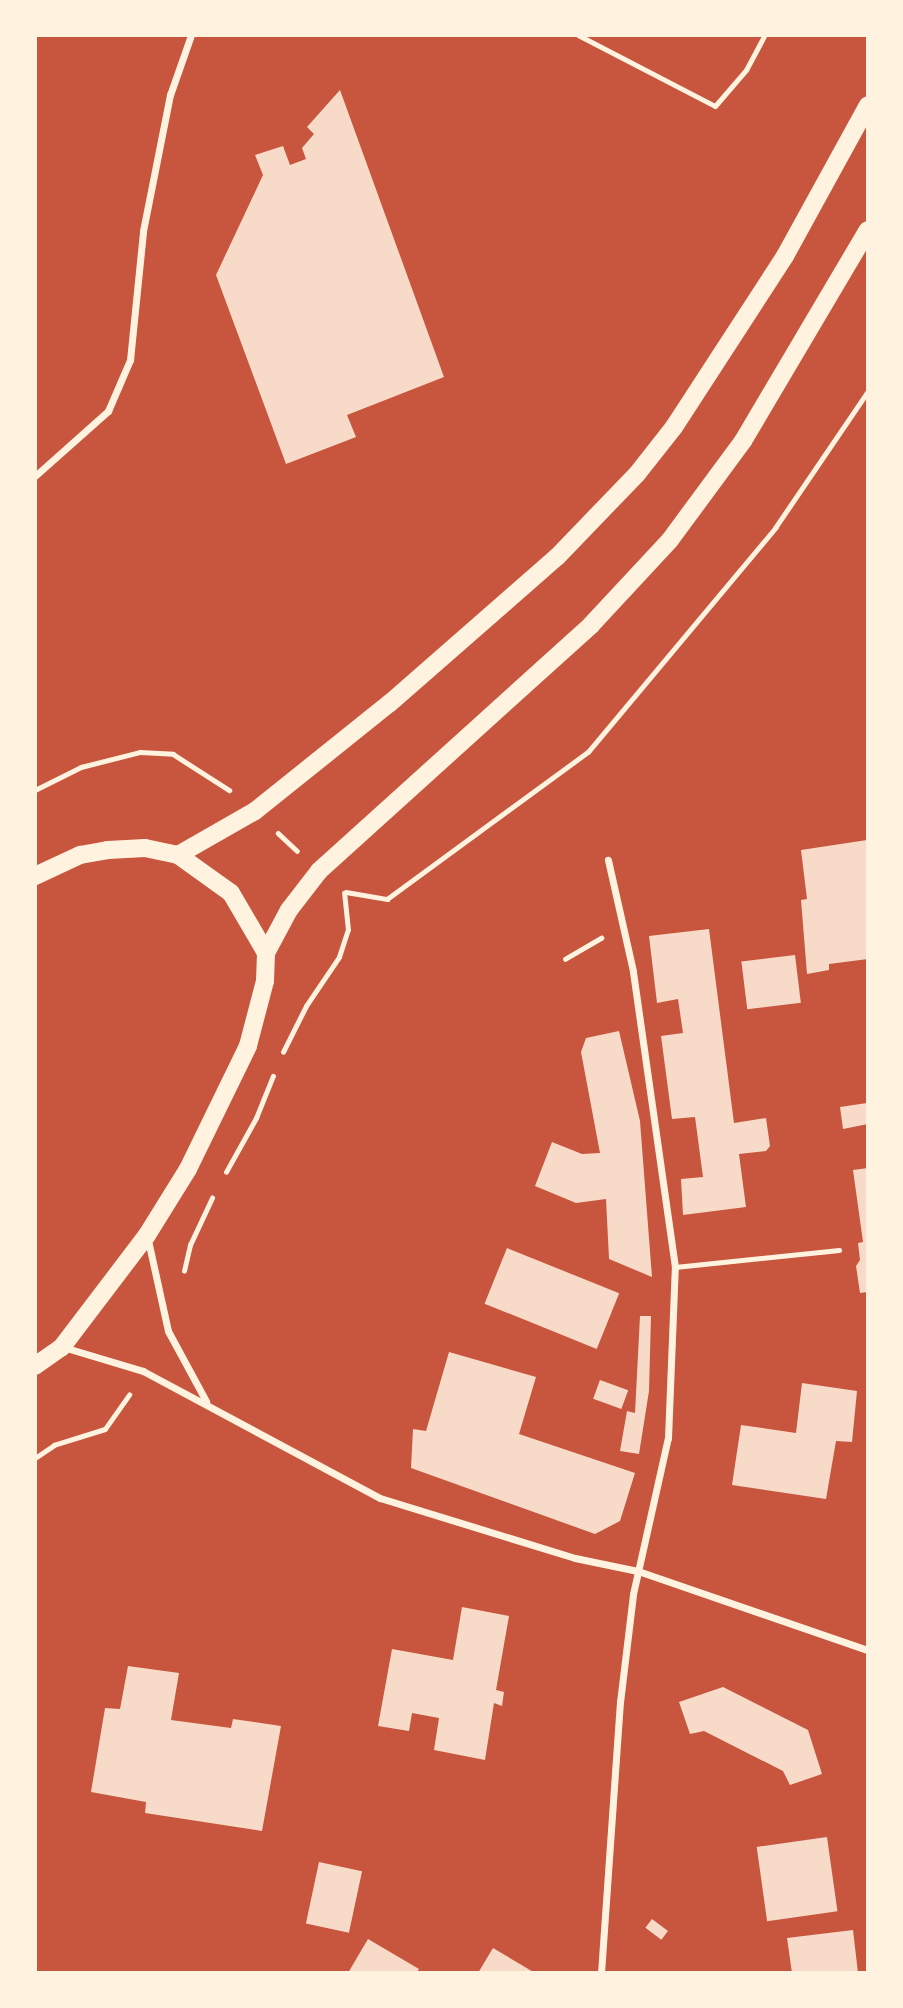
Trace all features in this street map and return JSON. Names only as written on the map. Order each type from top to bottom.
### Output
[{"type":"main road","points":[[178,855],[255,811],[390,703],[557,557],[637,474],[674,427],[785,256],[868,105]]},
{"type":"main road","points":[[35,1366],[62,1347],[146,1235],[188,1169],[248,1046],[265,981],[267,953],[289,910],[318,871],[591,625],[670,540],[743,441],[868,230]]},
{"type":"main road","points":[[35,876],[80,855],[108,850],[145,848],[178,855],[231,893],[267,953]]},
{"type":"street","points":[[35,476],[108,411],[130,360],[143,231],[170,95],[191,35]]},
{"type":"street","points":[[601,1973],[620,1702],[638,1571],[668,1438],[675,1267],[660,1133],[625,933],[608,860]]},
{"type":"street","points":[[146,1235],[168,1331],[206,1402]]},
{"type":"street","points":[[62,1347],[143,1371],[206,1402],[380,1498],[575,1558],[638,1571],[868,1650]]},
{"type":"lane","points":[[578,35],[715,106],[746,70],[765,35]]},
{"type":"lane","points":[[675,1267],[839,1250]]},
{"type":"path","points":[[35,790],[106,758],[140,752],[162,753],[192,764],[255,811],[343,891],[387,899],[588,752],[775,528],[868,391]]},
{"type":"path","points":[[279,1060],[306,1006],[340,957],[348,930],[343,891]]},
{"type":"path","points":[[565,959],[593,940],[625,933]]},
{"type":"path","points":[[224,1175],[256,1118],[274,1072]]},
{"type":"path","points":[[168,1331],[182,1302],[190,1245],[218,1186]]},
{"type":"path","points":[[35,1458],[54,1445],[105,1429],[143,1371]]},
{"type":"building","points":[[340,90],[444,377],[347,415],[356,437],[286,464],[216,275],[263,175],[255,155],[283,146],[290,165],[306,159],[302,148],[314,134],[307,127]]},
{"type":"building","points":[[867,840],[868,959],[829,964],[829,970],[807,974],[801,900],[807,899],[801,850]]},
{"type":"building","points":[[709,929],[734,1123],[766,1118],[770,1146],[766,1151],[739,1154],[746,1207],[683,1215],[681,1179],[703,1177],[695,1117],[672,1119],[661,1036],[683,1033],[678,999],[657,1003],[649,936]]},
{"type":"building","points":[[795,955],[801,1003],[747,1009],[741,962]]},
{"type":"building","points":[[619,1031],[640,1121],[652,1277],[609,1259],[606,1199],[576,1203],[535,1186],[552,1142],[582,1154],[600,1153],[581,1052],[586,1038]]},
{"type":"building","points":[[867,1103],[868,1124],[843,1129],[840,1107]]},
{"type":"building","points":[[868,1168],[868,1292],[860,1293],[856,1266],[860,1260],[858,1243],[863,1242],[853,1170]]},
{"type":"building","points":[[507,1248],[619,1293],[597,1349],[485,1304]]},
{"type":"building","points":[[640,1316],[651,1316],[649,1391],[639,1454],[620,1451],[627,1411],[635,1413]]},
{"type":"building","points":[[449,1352],[536,1377],[519,1434],[635,1473],[620,1521],[595,1534],[411,1468],[413,1429],[426,1431]]},
{"type":"building","points":[[600,1380],[628,1390],[621,1409],[593,1399]]},
{"type":"building","points":[[802,1383],[857,1391],[852,1442],[836,1441],[826,1499],[732,1485],[741,1425],[796,1433]]},
{"type":"building","points":[[462,1607],[509,1616],[496,1690],[504,1692],[502,1706],[494,1703],[485,1760],[434,1750],[439,1718],[412,1713],[409,1731],[378,1726],[392,1649],[453,1660]]},
{"type":"building","points":[[128,1666],[179,1673],[171,1720],[231,1728],[233,1719],[281,1726],[262,1831],[145,1813],[146,1802],[91,1792],[105,1708],[120,1709]]},
{"type":"building","points":[[723,1687],[808,1730],[822,1774],[790,1785],[783,1771],[704,1731],[690,1734],[679,1702]]},
{"type":"building","points":[[827,1837],[837,1911],[767,1921],[757,1847]]},
{"type":"building","points":[[319,1862],[362,1871],[349,1933],[306,1924]]},
{"type":"building","points":[[652,1919],[668,1931],[661,1940],[645,1928]]},
{"type":"building","points":[[853,1930],[858,1973],[792,1973],[787,1938]]},
{"type":"building","points":[[368,1939],[419,1969],[416,1973],[348,1973]]},
{"type":"building","points":[[493,1948],[535,1973],[478,1973]]}]
